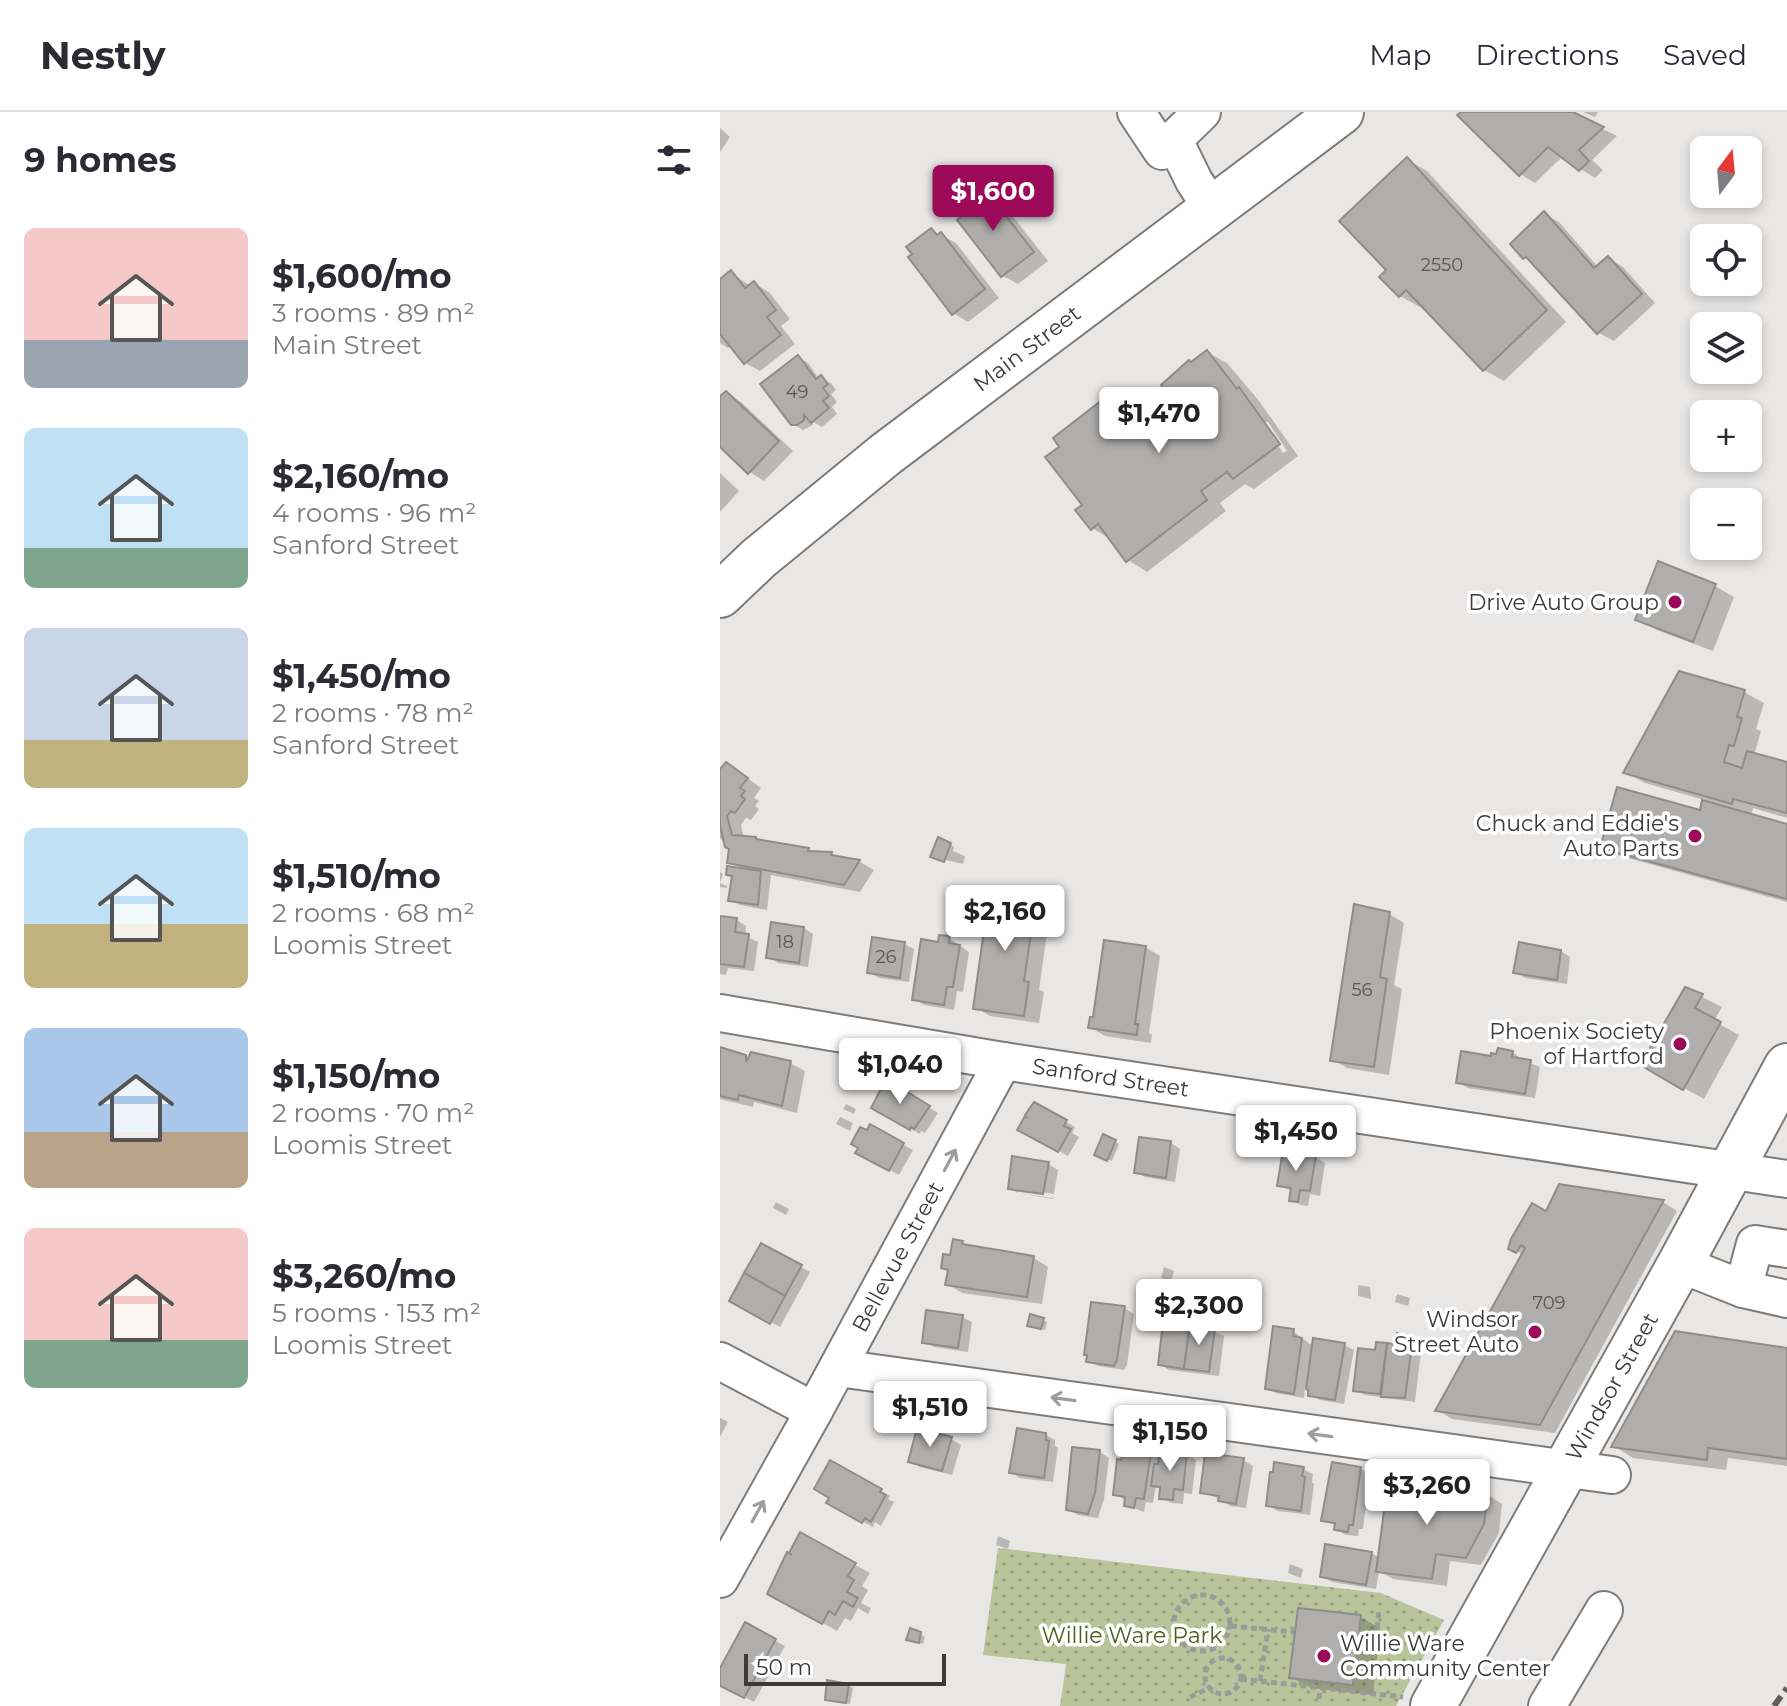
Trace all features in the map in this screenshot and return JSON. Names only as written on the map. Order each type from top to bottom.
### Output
[{"type":"main road","name":"Main Street","points":[[720,595],[759,558],[886,454],[1341,112]]},
{"type":"main road","name":"Windsor Street","points":[[1420,1702],[1564,1470],[1787,1066]]},
{"type":"street","points":[[1136,112],[1162,151],[1202,112]]},
{"type":"street","points":[[1174,140],[1194,181],[1213,210]]},
{"type":"street","name":"Sanford Street","points":[[720,1013],[1003,1061],[1787,1179]]},
{"type":"street","name":"Bellevue Street","points":[[720,1579],[1003,1061]]},
{"type":"street","points":[[1743,1289],[1755,1244],[1787,1249]]},
{"type":"street","points":[[1680,1264],[1743,1289],[1787,1299]]},
{"type":"street","points":[[720,1361],[814,1411]]},
{"type":"street","points":[[838,1368],[1612,1475]]},
{"type":"street","points":[[1547,1706],[1604,1610]]},
{"type":"path","points":[[1198,1595],[1216,1598],[1229,1612],[1231,1626],[1227,1639],[1212,1650],[1193,1651],[1178,1639],[1174,1621],[1181,1603],[1198,1595]]},
{"type":"path","points":[[1359,1639],[1376,1641],[1379,1610]]},
{"type":"path","points":[[1231,1626],[1294,1632]]},
{"type":"path","points":[[1260,1681],[1268,1629]]},
{"type":"path","points":[[1212,1650],[1216,1660]]},
{"type":"path","points":[[1225,1659],[1239,1668],[1241,1679],[1235,1689],[1225,1694],[1209,1688],[1206,1671],[1216,1660],[1225,1659]]},
{"type":"path","points":[[1241,1679],[1420,1702]]},
{"type":"path","points":[[1190,1697],[1209,1688]]},
{"type":"path","points":[[1319,1699],[1320,1688]]},
{"type":"green space","name":"Willie Ware Park","points":[[998,1548],[1381,1593],[1444,1620],[1396,1706],[1060,1706],[1066,1664],[983,1655]]},
{"type":"building","points":[[1461,112],[1573,112],[1604,127],[1579,150],[1589,161],[1579,171],[1548,147],[1519,176],[1457,115]]},
{"type":"building","points":[[1407,157],[1547,310],[1483,371],[1406,290],[1399,297],[1379,277],[1386,270],[1339,221]]},
{"type":"building","points":[[980,190],[986,197],[989,194],[1034,252],[1001,277],[957,220],[961,217],[955,209]]},
{"type":"building","points":[[1544,211],[1594,268],[1608,256],[1642,294],[1597,334],[1526,257],[1523,259],[1510,244]]},
{"type":"building","points":[[931,228],[937,235],[941,232],[985,289],[952,315],[908,257],[912,254],[906,247]]},
{"type":"building","points":[[731,270],[745,288],[754,281],[776,310],[767,317],[781,335],[744,364],[720,334],[720,279]]},
{"type":"building","points":[[1207,350],[1237,389],[1239,387],[1280,444],[1233,479],[1227,472],[1201,491],[1207,500],[1126,562],[1098,524],[1091,530],[1075,510],[1082,505],[1045,457],[1059,447],[1053,438],[1106,397],[1112,405],[1126,394],[1150,425],[1176,405],[1161,385],[1189,360],[1191,362]]},
{"type":"building","points":[[798,355],[816,379],[821,375],[828,384],[823,388],[829,396],[823,401],[829,408],[811,423],[804,415],[804,420],[791,425],[760,384]]},
{"type":"building","points":[[726,391],[779,441],[748,474],[720,447],[720,396]]},
{"type":"building","name":"Drive Auto Group","points":[[1658,561],[1716,584],[1693,642],[1635,620]]},
{"type":"building","points":[[1679,671],[1745,690],[1737,717],[1742,718],[1734,746],[1729,745],[1724,762],[1742,768],[1747,751],[1787,762],[1787,813],[1733,799],[1732,804],[1623,773]]},
{"type":"building","points":[[726,762],[748,778],[740,788],[745,791],[741,796],[745,799],[735,813],[731,811],[727,816],[732,835],[756,837],[809,848],[808,851],[832,852],[831,855],[860,860],[844,885],[727,863],[729,849],[725,847],[720,826],[720,769]]},
{"type":"building","name":"Chuck and Eddie's Auto Parts","points":[[1617,787],[1700,810],[1702,800],[1787,824],[1787,899],[1600,848]]},
{"type":"building","points":[[938,837],[951,843],[944,862],[930,857]]},
{"type":"building","points":[[727,866],[761,871],[758,905],[728,901],[732,876],[726,875]]},
{"type":"building","points":[[1000,888],[1037,893],[1024,981],[1029,982],[1024,1016],[973,1009],[989,894],[999,896]]},
{"type":"building","points":[[1354,904],[1390,912],[1380,977],[1387,979],[1374,1067],[1330,1061]]},
{"type":"building","points":[[720,916],[737,918],[735,932],[749,934],[744,967],[720,964]]},
{"type":"building","points":[[771,922],[804,927],[799,963],[766,958]]},
{"type":"building","points":[[939,935],[950,936],[949,943],[960,945],[953,987],[947,987],[944,1005],[912,1000],[921,939],[938,942]]},
{"type":"building","points":[[872,937],[905,942],[900,978],[867,973]]},
{"type":"building","points":[[1104,940],[1146,946],[1135,1024],[1138,1024],[1137,1035],[1088,1028],[1090,1017],[1093,1017]]},
{"type":"building","points":[[1519,942],[1561,950],[1557,980],[1513,973]]},
{"type":"building","name":"Phoenix Society of Hartford","points":[[1685,987],[1703,994],[1695,1008],[1721,1022],[1683,1090],[1640,1065]]},
{"type":"building","points":[[720,1047],[746,1055],[746,1062],[751,1052],[791,1061],[782,1106],[739,1095],[738,1100],[720,1096]]},
{"type":"building","points":[[1498,1048],[1513,1051],[1512,1057],[1531,1060],[1525,1094],[1456,1083],[1461,1051],[1491,1056],[1491,1053],[1496,1054]]},
{"type":"building","points":[[885,1081],[930,1106],[914,1129],[911,1127],[910,1130],[871,1108]]},
{"type":"building","points":[[1034,1102],[1067,1120],[1064,1126],[1071,1129],[1058,1152],[1017,1130]]},
{"type":"building","points":[[870,1124],[904,1143],[889,1171],[855,1153],[858,1148],[851,1144],[860,1127],[867,1130]]},
{"type":"building","points":[[1103,1134],[1116,1140],[1107,1161],[1094,1155]]},
{"type":"building","points":[[1139,1137],[1171,1141],[1166,1178],[1134,1173]]},
{"type":"building","points":[[1283,1150],[1316,1155],[1310,1191],[1300,1190],[1298,1202],[1289,1201],[1291,1188],[1277,1186]]},
{"type":"building","points":[[1012,1156],[1049,1162],[1043,1194],[1008,1189]]},
{"type":"building","name":"Windsor Street Auto","points":[[1559,1184],[1664,1200],[1540,1425],[1435,1411],[1525,1248],[1521,1245],[1516,1253],[1508,1249],[1511,1239],[1532,1203],[1546,1211]]},
{"type":"building","points":[[953,1239],[963,1241],[962,1244],[1034,1256],[1027,1297],[945,1285],[948,1270],[941,1268],[943,1254],[950,1255]]},
{"type":"building","points":[[761,1243],[802,1265],[785,1296],[744,1273]]},
{"type":"building","points":[[744,1273],[785,1296],[770,1324],[729,1301]]},
{"type":"building","points":[[1091,1302],[1125,1306],[1114,1366],[1086,1362],[1087,1355],[1084,1355]]},
{"type":"building","points":[[926,1310],[963,1315],[958,1348],[922,1343]]},
{"type":"building","points":[[1030,1314],[1044,1318],[1041,1329],[1027,1326]]},
{"type":"building","points":[[1180,1315],[1191,1317],[1184,1369],[1158,1365],[1163,1322],[1179,1324]]},
{"type":"building","points":[[1191,1317],[1200,1318],[1199,1327],[1215,1329],[1209,1372],[1184,1369]]},
{"type":"building","points":[[1273,1326],[1294,1329],[1293,1336],[1302,1338],[1294,1394],[1265,1389]]},
{"type":"building","points":[[1675,1331],[1787,1348],[1787,1459],[1708,1448],[1707,1460],[1611,1447]]},
{"type":"building","points":[[1397,1333],[1413,1336],[1405,1398],[1381,1397],[1387,1343],[1395,1344]]},
{"type":"building","points":[[1313,1338],[1345,1343],[1335,1400],[1308,1396],[1306,1389]]},
{"type":"building","points":[[1376,1342],[1387,1343],[1380,1394],[1353,1391],[1358,1348],[1375,1350]]},
{"type":"building","points":[[917,1428],[952,1437],[942,1471],[908,1462]]},
{"type":"building","points":[[1017,1428],[1046,1433],[1046,1440],[1049,1441],[1044,1478],[1009,1473]]},
{"type":"building","points":[[1124,1443],[1152,1447],[1144,1499],[1136,1498],[1134,1508],[1124,1506],[1125,1497],[1113,1495],[1117,1459],[1121,1460]]},
{"type":"building","points":[[1072,1447],[1100,1450],[1095,1493],[1088,1514],[1066,1510]]},
{"type":"building","points":[[1160,1448],[1187,1452],[1183,1490],[1174,1489],[1173,1500],[1159,1499],[1160,1487],[1151,1486]]},
{"type":"building","points":[[1205,1453],[1244,1458],[1236,1504],[1218,1501],[1219,1496],[1200,1493]]},
{"type":"building","points":[[830,1460],[882,1489],[880,1492],[886,1495],[871,1522],[865,1518],[862,1523],[826,1503],[829,1498],[814,1489]]},
{"type":"building","points":[[1274,1462],[1304,1467],[1301,1511],[1266,1506]]},
{"type":"building","points":[[1332,1462],[1361,1467],[1353,1525],[1349,1525],[1348,1532],[1334,1530],[1335,1523],[1321,1521]]},
{"type":"building","points":[[1388,1480],[1488,1493],[1484,1524],[1466,1558],[1436,1554],[1432,1579],[1376,1572]]},
{"type":"building","points":[[800,1532],[856,1563],[848,1576],[854,1580],[847,1592],[858,1598],[853,1607],[843,1601],[835,1615],[829,1611],[822,1624],[767,1594],[787,1552],[792,1555],[789,1553]]},
{"type":"building","points":[[1325,1544],[1372,1552],[1366,1585],[1320,1577]]},
{"type":"building","name":"Willie Ware Community Center","points":[[1298,1608],[1361,1615],[1353,1685],[1289,1678]]},
{"type":"building","points":[[745,1622],[776,1639],[744,1698],[720,1686],[720,1668]]},
{"type":"building","points":[[910,1628],[921,1632],[919,1643],[906,1640]]},
{"type":"building","points":[[827,1680],[849,1684],[846,1703],[825,1700]]},
{"type":"railway","points":[[1774,1706],[1787,1688]]},
{"type":"place","name":"Drive Auto Group","points":[[1675,602]]},
{"type":"place","name":"Chuck and Eddie's Auto Parts","points":[[1695,836]]},
{"type":"place","name":"Phoenix Society of Hartford","points":[[1680,1044]]},
{"type":"place","name":"Windsor Street Auto","points":[[1535,1332]]},
{"type":"place","name":"Willie Ware Community Center","points":[[1324,1656]]}]
